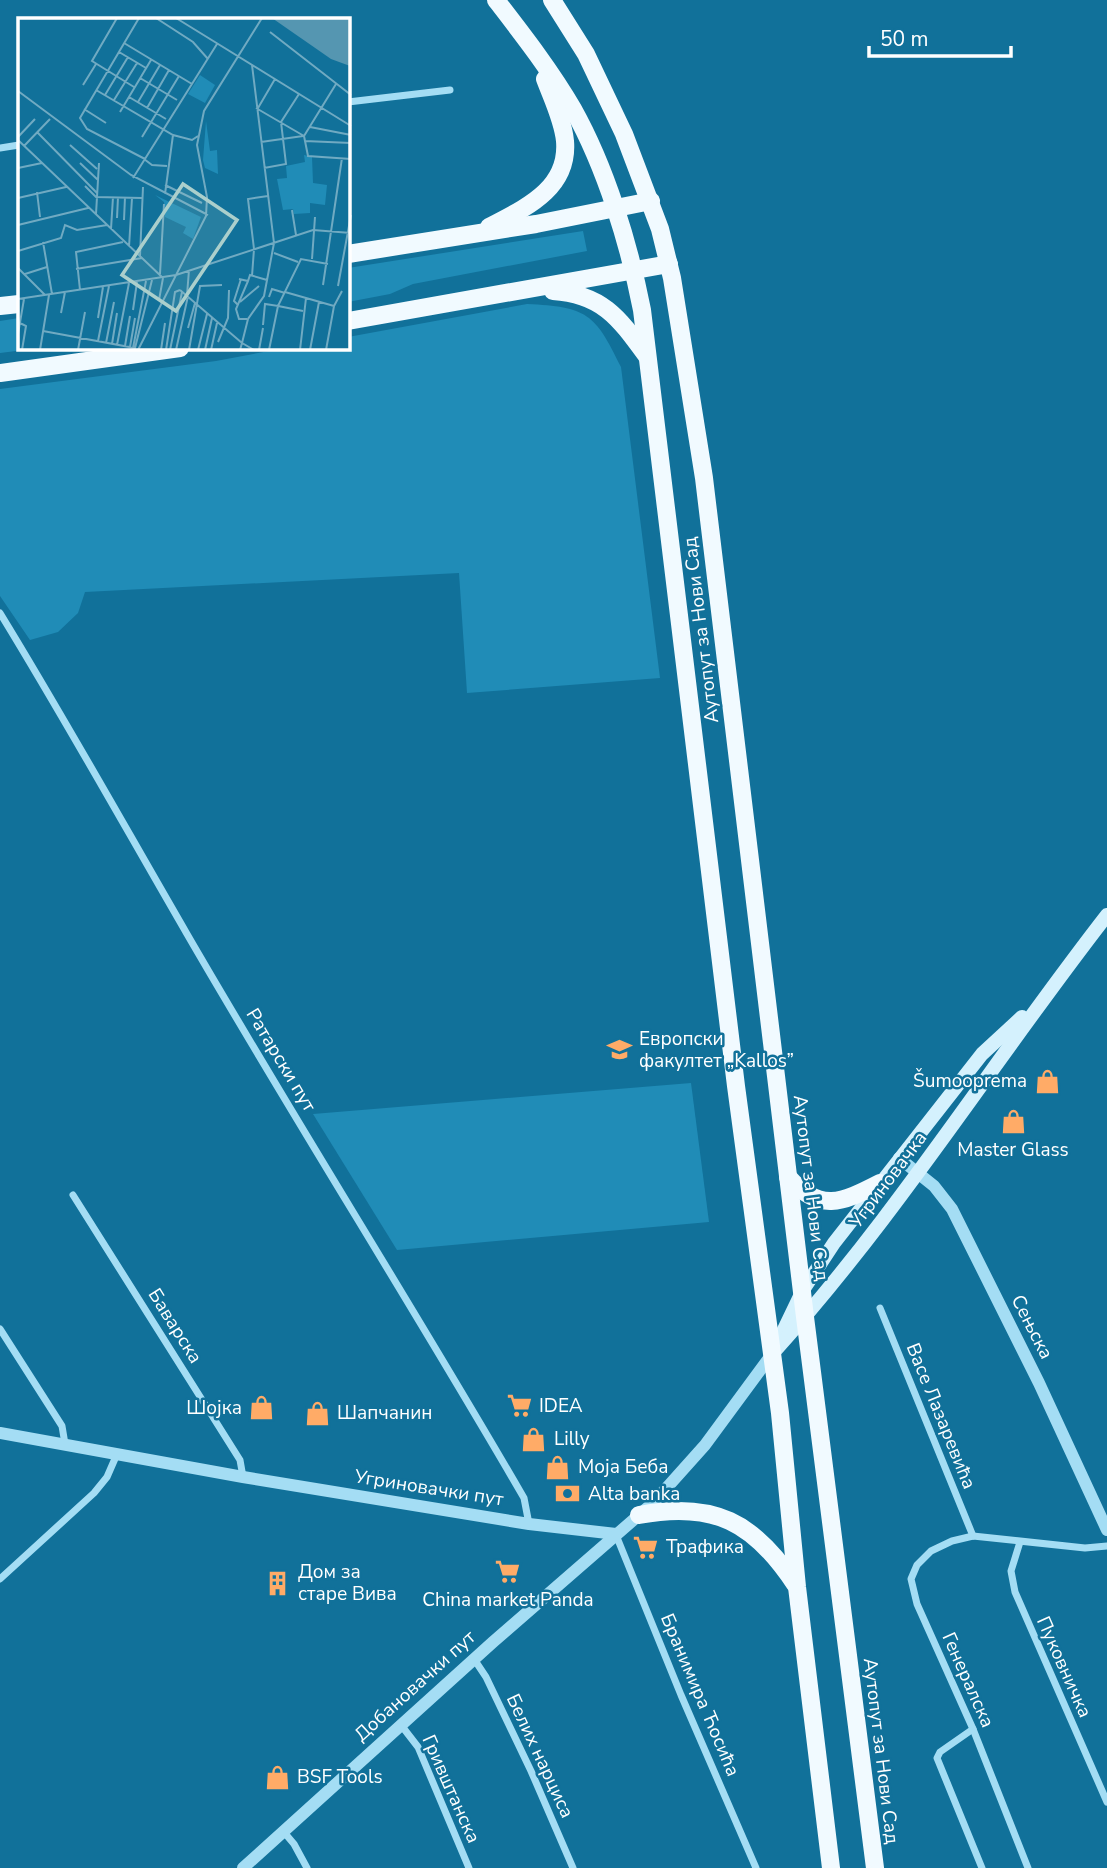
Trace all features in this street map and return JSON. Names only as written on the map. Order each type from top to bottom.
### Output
[{"type":"main road","points":[[476,233],[526,208],[539,198],[556,180],[562,168],[565,141],[544,77],[531,49],[496,0]]},
{"type":"main road","name":"Аутопут за Нови Сад","points":[[552,0],[600,81],[651,201],[669,264],[707,505],[875,1868]]},
{"type":"main road","name":"Аутопут за Нови Сад","points":[[531,49],[578,120],[615,209],[634,271],[648,358],[736,1086],[772,1354],[831,1868]]},
{"type":"main road","points":[[350,254],[651,201]]},
{"type":"main road","points":[[350,321],[669,264]]},
{"type":"main road","points":[[532,289],[584,296],[604,306],[626,328],[648,358]]},
{"type":"main road","points":[[0,306],[18,304]]},
{"type":"main road","points":[[0,373],[166,350]]},
{"type":"main road","name":"Угриновачка","points":[[772,1354],[839,1277],[919,1173],[1044,997],[1107,915]]},
{"type":"main road","name":"Угриновачка","points":[[772,1354],[813,1271],[899,1158],[982,1054],[1044,997]]},
{"type":"main road","points":[[788,1177],[800,1190],[824,1202],[846,1199],[880,1183]]},
{"type":"main road","points":[[639,1515],[662,1510],[698,1512],[743,1527],[773,1553],[797,1587]]},
{"type":"street","points":[[350,102],[450,90]]},
{"type":"street","points":[[0,148],[18,145]]},
{"type":"street","name":"Ратарски пут","points":[[0,613],[186,932],[439,1350],[524,1498],[529,1524]]},
{"type":"street","name":"Сењска","points":[[899,1158],[933,1186],[952,1209],[1039,1383],[1107,1530]]},
{"type":"street","name":"Баварска","points":[[74,1195],[240,1461],[243,1477]]},
{"type":"street","name":"Васе Лазаревића","points":[[880,1308],[973,1536]]},
{"type":"street","points":[[0,1329],[62,1426],[65,1444]]},
{"type":"street","points":[[616,1534],[674,1482],[705,1445],[772,1354]]},
{"type":"street","name":"Угриновачки пут","points":[[0,1433],[243,1477],[529,1524],[616,1534]]},
{"type":"street","points":[[0,1580],[94,1493],[107,1477],[117,1454]]},
{"type":"street","name":"Добановачки пут","points":[[243,1868],[616,1534]]},
{"type":"street","name":"Бранимира Ћосића","points":[[616,1534],[681,1695],[756,1868]]},
{"type":"street","points":[[973,1536],[1094,1549],[1107,1546]]},
{"type":"street","name":"Генералска","points":[[973,1536],[952,1541],[931,1551],[917,1565],[911,1579],[917,1604],[972,1729],[1028,1868]]},
{"type":"street","name":"Пуковничка","points":[[1020,1542],[1011,1571],[1019,1605],[1107,1802]]},
{"type":"street","name":"Белих нарциса","points":[[474,1659],[486,1677],[531,1771],[573,1868]]},
{"type":"street","name":"Гривштанска","points":[[401,1725],[418,1747],[469,1868]]},
{"type":"street","points":[[972,1729],[940,1752],[937,1758],[982,1868]]},
{"type":"street","points":[[283,1831],[294,1844],[307,1868]]},
{"type":"shaded area","points":[[583,231],[587,251],[413,284],[390,294],[350,302],[350,268]]},
{"type":"shaded area","points":[[527,304],[576,311],[596,324],[621,367],[660,678],[467,693],[459,573],[85,592],[78,613],[58,632],[30,640],[0,596],[0,389],[216,361],[274,350],[350,350],[350,337]]},
{"type":"shaded area","points":[[18,318],[18,350],[24,350],[0,353],[0,321]]},
{"type":"shaded area","points":[[691,1083],[709,1222],[397,1250],[313,1114]]},
{"type":"place","name":"Европски факултет „Kallos”","points":[[619,1050]]},
{"type":"place","name":"Šumooprema","points":[[1047,1081]]},
{"type":"place","name":"Master Glass","points":[[1013,1122]]},
{"type":"place","name":"IDEA","points":[[519,1406]]},
{"type":"place","name":"Шојка","points":[[262,1408]]},
{"type":"place","name":"Шапчанин","points":[[317,1413]]},
{"type":"place","name":"Lilly","points":[[534,1439]]},
{"type":"place","name":"Моја Беба","points":[[558,1467]]},
{"type":"place","name":"Alta banka","points":[[568,1494]]},
{"type":"place","name":"Трафика","points":[[646,1547]]},
{"type":"place","name":"China market Panda","points":[[508,1572]]},
{"type":"place","name":"Дом за старе Вива","points":[[278,1583]]},
{"type":"place","name":"BSF Tools","points":[[277,1777]]}]
